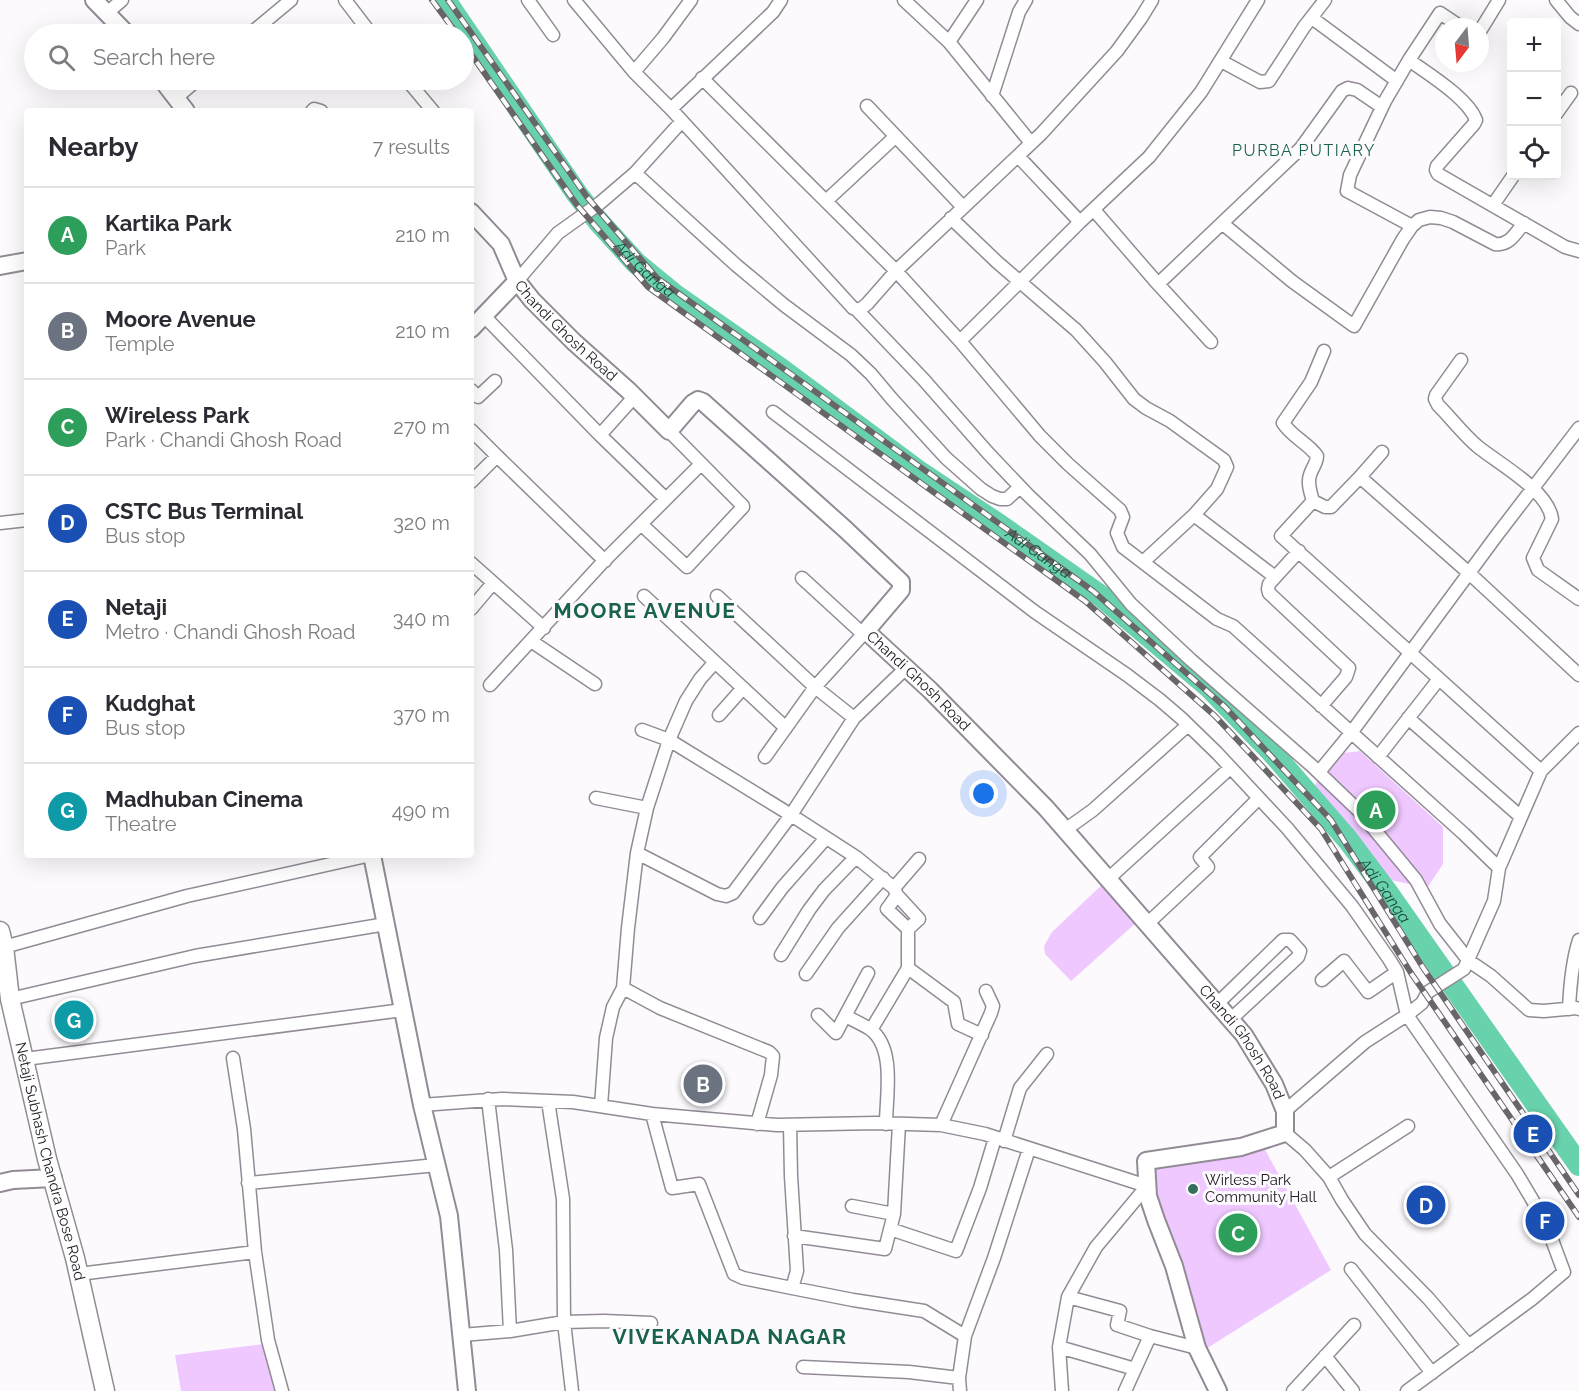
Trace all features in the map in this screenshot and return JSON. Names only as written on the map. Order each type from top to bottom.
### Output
[{"type":"main road","name":"Netaji Subhash Chandra Bose Road","points":[[2,939],[10,999],[47,1159],[79,1274],[105,1391]]},
{"type":"street","points":[[94,0],[117,24]]},
{"type":"street","points":[[107,14],[122,0]]},
{"type":"street","points":[[262,24],[291,0]]},
{"type":"street","points":[[345,0],[363,24]]},
{"type":"street","points":[[528,0],[554,34]]},
{"type":"street","points":[[634,72],[691,0]]},
{"type":"street","points":[[670,108],[773,12],[781,0]]},
{"type":"street","points":[[904,0],[949,42],[1031,143]]},
{"type":"street","points":[[949,42],[977,0]]},
{"type":"street","points":[[992,96],[1019,12],[1026,0]]},
{"type":"street","points":[[856,310],[867,304],[951,218],[1041,134],[1116,51],[1152,0]]},
{"type":"street","points":[[960,341],[1149,157],[1201,92],[1258,0]]},
{"type":"street","points":[[1221,61],[1260,82],[1269,81],[1304,27],[1325,0]]},
{"type":"street","points":[[1488,18],[1499,0]]},
{"type":"street","points":[[1556,0],[1579,24]]},
{"type":"street","points":[[578,2],[634,72],[670,108],[802,254],[924,380],[1020,487],[1090,554],[1131,604],[1319,772],[1359,811],[1416,880],[1440,924],[1467,965],[1491,976],[1529,1010],[1575,1009],[1570,987],[1579,940]]},
{"type":"street","points":[[1437,18],[1440,13],[1448,18]]},
{"type":"street","points":[[1312,18],[1397,81]]},
{"type":"street","points":[[1412,226],[1347,191],[1350,175],[1382,107],[1435,21]]},
{"type":"street","points":[[1409,60],[1451,91],[1473,113],[1476,120],[1437,166],[1438,174],[1565,247],[1579,251]]},
{"type":"street","points":[[702,78],[896,272],[960,341],[1040,436],[1120,510],[1123,517],[1117,533],[1124,547],[1217,619],[1233,626],[1499,868]]},
{"type":"street","points":[[1158,284],[1300,148],[1342,91],[1348,88],[1357,90],[1382,107]]},
{"type":"street","points":[[170,90],[181,104],[190,90]]},
{"type":"street","points":[[415,90],[430,108]]},
{"type":"street","points":[[1561,108],[1571,93]]},
{"type":"street","points":[[867,106],[963,207]]},
{"type":"street","points":[[474,326],[558,233],[600,203],[635,173],[682,121]]},
{"type":"street","points":[[826,201],[896,136]]},
{"type":"street","points":[[1018,156],[1080,222]]},
{"type":"street","points":[[635,173],[736,265],[784,305],[851,355],[871,374],[946,458],[981,489],[992,496],[1007,499],[1020,487]]},
{"type":"street","points":[[1493,205],[1510,180]]},
{"type":"street","points":[[1094,210],[1211,342]]},
{"type":"street","name":"Chandi Ghosh Road","points":[[474,215],[501,244],[517,281],[532,300],[669,430],[693,404],[698,400],[703,402],[901,582],[901,590],[864,633],[930,690],[1046,808],[1244,1035],[1274,1084],[1284,1111],[1285,1133]]},
{"type":"street","points":[[1223,224],[1293,282],[1354,326],[1402,239],[1419,220],[1430,217],[1441,218],[1495,244],[1502,245],[1509,242],[1524,223]]},
{"type":"street","points":[[951,218],[1076,330],[1106,362],[1134,399],[1170,421],[1224,460],[1227,467],[1217,489],[1194,515],[1143,562]]},
{"type":"street","points":[[0,266],[24,262]]},
{"type":"street","points":[[484,316],[666,499]]},
{"type":"street","points":[[1313,501],[1309,481],[1317,456],[1283,423],[1311,382],[1324,351]]},
{"type":"street","points":[[1461,360],[1435,399],[1475,444],[1533,488],[1545,500],[1552,519],[1533,558],[1538,570],[1579,599]]},
{"type":"street","points":[[474,393],[478,397],[495,381]]},
{"type":"street","points":[[600,435],[635,396]]},
{"type":"street","points":[[773,412],[1035,612],[1128,675],[1188,724],[1287,828],[1352,906],[1397,972],[1407,1015],[1517,1174],[1545,1221],[1564,1272],[1414,1389]]},
{"type":"street","points":[[1319,772],[1351,733],[1579,428]]},
{"type":"street","points":[[641,524],[688,567],[743,506],[669,430]]},
{"type":"street","points":[[474,433],[605,561]]},
{"type":"street","points":[[1313,501],[1325,507],[1331,507],[1382,452]]},
{"type":"street","points":[[474,479],[497,456]]},
{"type":"street","points":[[490,685],[605,561],[701,464]]},
{"type":"street","points":[[1360,477],[1469,573],[1579,675]]},
{"type":"street","points":[[1313,501],[1281,536],[1541,771]]},
{"type":"street","points":[[1194,515],[1275,577]]},
{"type":"street","points":[[0,524],[24,520]]},
{"type":"street","points":[[1299,551],[1269,584],[1268,589],[1269,593],[1349,668],[1346,677],[1321,706]]},
{"type":"street","points":[[474,566],[544,628]]},
{"type":"street","points":[[765,757],[815,687],[864,633],[802,578]]},
{"type":"street","points":[[474,605],[493,583]]},
{"type":"street","points":[[644,596],[786,728]]},
{"type":"street","points":[[717,596],[815,687],[854,718]]},
{"type":"street","points":[[531,641],[596,684]]},
{"type":"street","points":[[601,1106],[606,1038],[613,1007],[623,988],[637,853],[647,808],[669,740],[687,701],[700,679],[715,662]]},
{"type":"street","points":[[637,853],[717,894],[726,896],[733,893],[791,815],[854,718],[906,668]]},
{"type":"street","points":[[1378,757],[1439,679]]},
{"type":"street","points":[[719,715],[743,688]]},
{"type":"street","points":[[1408,718],[1521,817]]},
{"type":"street","points":[[1065,830],[1093,810],[1188,724]]},
{"type":"street","points":[[642,730],[669,740],[791,815],[856,857],[896,891]]},
{"type":"street","points":[[1467,965],[1494,901],[1499,868],[1541,771],[1579,733]]},
{"type":"street","points":[[1108,879],[1230,768]]},
{"type":"street","points":[[596,798],[647,808]]},
{"type":"street","points":[[1147,924],[1208,867],[1200,857],[1258,798]]},
{"type":"street","points":[[760,918],[782,888],[826,838]]},
{"type":"street","points":[[781,955],[824,890],[856,857]]},
{"type":"street","points":[[2,939],[358,858]]},
{"type":"street","points":[[372,858],[422,1105],[449,1216],[467,1391]]},
{"type":"street","points":[[871,1030],[908,968],[908,929],[887,909],[896,891],[919,859]]},
{"type":"street","points":[[806,975],[838,928],[883,878]]},
{"type":"street","points":[[10,999],[195,956],[386,924]]},
{"type":"street","points":[[1217,1004],[1283,940],[1290,940],[1300,951],[1298,957],[1230,1020]]},
{"type":"street","points":[[1322,980],[1344,961],[1368,992],[1397,972]]},
{"type":"street","name":"Chandi Ghosh Road","points":[[1284,1111],[1365,1042],[1407,1015],[1422,1003],[1428,992],[1467,965]]},
{"type":"street","points":[[908,968],[954,1002],[958,1024],[982,1035]]},
{"type":"street","points":[[818,1016],[836,1033],[868,973]]},
{"type":"street","points":[[623,988],[660,1008],[769,1052],[773,1056],[774,1062],[758,1124]]},
{"type":"street","points":[[941,1125],[993,1006],[986,991]]},
{"type":"street","points":[[25,1059],[403,1010]]},
{"type":"street","points":[[844,1016],[871,1030],[880,1040],[885,1051],[887,1065],[886,1124]]},
{"type":"street","points":[[890,1229],[956,1251],[1020,1088],[1047,1054]]},
{"type":"street","points":[[233,1058],[244,1129],[255,1252],[268,1340],[282,1391]]},
{"type":"street","points":[[422,1105],[488,1099],[548,1101],[758,1124],[941,1125],[985,1134],[1147,1186]]},
{"type":"street","points":[[488,1099],[506,1250],[510,1331]]},
{"type":"street","points":[[548,1101],[563,1198],[564,1322],[572,1391]]},
{"type":"street","points":[[652,1114],[672,1188],[699,1184],[735,1274],[743,1278],[853,1300],[924,1311],[965,1336]]},
{"type":"street","points":[[794,1236],[885,1249],[894,1214],[899,1124]]},
{"type":"street","points":[[790,1125],[797,1271],[792,1288]]},
{"type":"street","points":[[1329,1177],[1408,1126]]},
{"type":"street","points":[[1218,1391],[1197,1347],[1174,1266],[1156,1220],[1147,1186],[1146,1161],[1241,1147],[1285,1133],[1305,1150],[1329,1177],[1365,1234],[1428,1298],[1469,1346]]},
{"type":"street","points":[[803,1367],[909,1372],[959,1385],[965,1336],[994,1258],[1029,1149]]},
{"type":"street","points":[[7,1182],[47,1159]]},
{"type":"street","points":[[248,1183],[437,1165]]},
{"type":"street","points":[[7,1182],[53,1178]]},
{"type":"street","points":[[1062,1391],[1059,1347],[1068,1297],[1096,1247],[1147,1186]]},
{"type":"street","points":[[852,1206],[894,1214]]},
{"type":"street","points":[[79,1274],[255,1252]]},
{"type":"street","points":[[1351,1269],[1432,1373]]},
{"type":"street","points":[[1068,1297],[1120,1311],[1118,1325],[1150,1336],[1197,1347]]},
{"type":"street","points":[[462,1335],[510,1331],[564,1322],[651,1323]]},
{"type":"street","points":[[1293,1391],[1354,1325]]},
{"type":"street","points":[[1125,1391],[1150,1336]]},
{"type":"street","points":[[1059,1347],[1135,1369]]},
{"type":"street","points":[[1325,1356],[1353,1391]]},
{"type":"shaded area","points":[[1360,751],[1443,827],[1443,864],[1427,888],[1382,878],[1312,793],[1328,755]]},
{"type":"shaded area","points":[[1105,882],[1137,922],[1071,981],[1045,954],[1044,946],[1052,932]]},
{"type":"shaded area","points":[[1263,1146],[1331,1270],[1201,1352],[1152,1197],[1150,1165]]},
{"type":"shaded area","points":[[265,1344],[279,1391],[181,1391],[175,1355]]},
{"type":"waterway","name":"Adi Ganga","points":[[445,0],[461,24]]},
{"type":"waterway","name":"Adi Ganga","points":[[474,43],[577,194],[636,263],[675,295],[781,369],[921,473],[1101,596],[1209,687],[1270,750],[1348,840],[1579,1165]]},
{"type":"railway","points":[[432,0],[450,24]]},
{"type":"railway","points":[[448,0],[465,24]]},
{"type":"railway","points":[[474,37],[587,197],[657,278],[1093,591],[1225,707],[1331,820],[1422,966],[1579,1195]]},
{"type":"railway","points":[[474,58],[577,205],[648,287],[1085,601],[1215,716],[1321,829],[1411,973],[1579,1217]]},
{"type":"place","name":"Kartika Park","points":[[1376,810]]},
{"type":"place","name":"Madhuban Cinema","points":[[74,1020]]},
{"type":"place","name":"Moore Avenue","points":[[703,1084]]},
{"type":"place","name":"Netaji","points":[[1533,1134]]},
{"type":"place","name":"Wirless Park Community Hall","points":[[1193,1189]]},
{"type":"place","name":"CSTC Bus Terminal","points":[[1426,1205]]},
{"type":"place","name":"Kudghat","points":[[1545,1221]]},
{"type":"place","name":"Wireless Park","points":[[1238,1233]]},
{"type":"district","name":"PURBA PUTIARY","points":[[1304,150]]},
{"type":"district","name":"MOORE AVENUE","points":[[645,611]]},
{"type":"district","name":"VIVEKANADA NAGAR","points":[[730,1337]]}]
